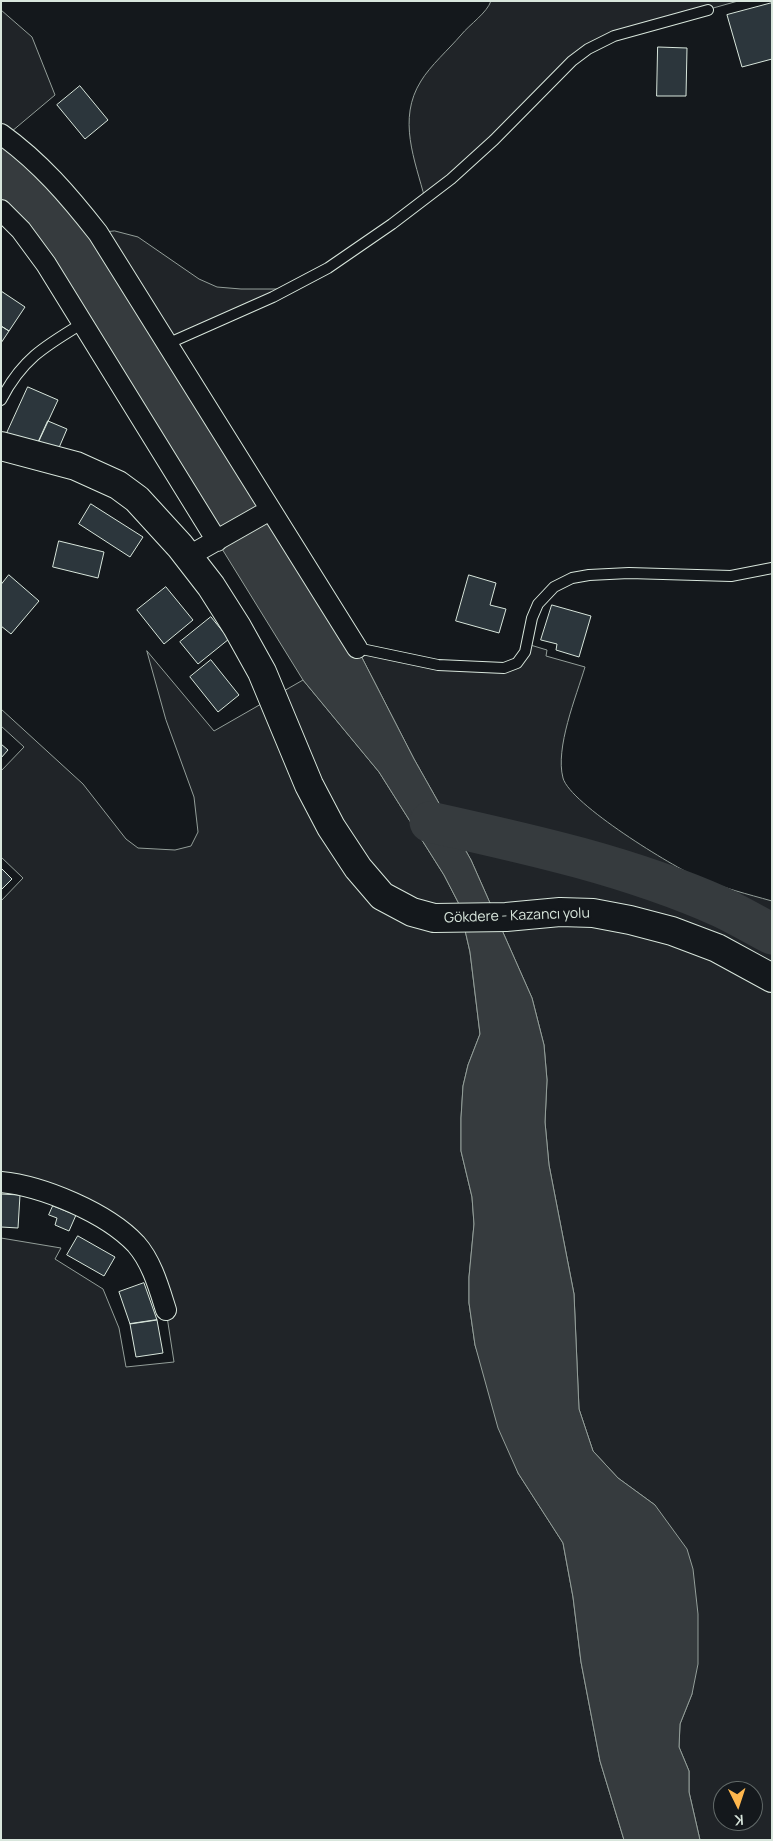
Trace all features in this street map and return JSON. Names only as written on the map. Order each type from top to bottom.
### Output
[{"type":"street","points":[[1,134],[38,163],[68,195],[98,233],[167,344],[264,514],[357,648]]},
{"type":"street","points":[[1,210],[21,230],[46,264],[83,324],[223,537]]},
{"type":"street","name":"Gökdere - Kazancı yolu","points":[[1,446],[76,466],[118,485],[137,499],[189,556],[237,627],[262,672],[309,785],[331,827],[358,868],[382,896],[412,912],[434,918],[506,917],[560,912],[593,913],[630,920],[672,931],[717,948],[772,978]]},
{"type":"street","points":[[189,556],[264,514]]},
{"type":"street","points":[[1,1182],[34,1188],[59,1196],[118,1229],[136,1245],[149,1263],[166,1310]]},
{"type":"lane","points":[[167,344],[273,297],[304,281],[328,268],[392,224],[451,179],[494,140],[572,61],[588,49],[614,36],[708,10]]},
{"type":"lane","points":[[1,400],[8,386],[24,364],[45,346],[83,324]]},
{"type":"lane","points":[[357,648],[438,664],[504,668],[517,663],[525,652],[532,618],[538,604],[554,587],[572,578],[589,575],[629,573],[731,576],[772,568]]},
{"type":"shaded area","points":[[491,1],[738,1],[614,36],[588,49],[425,199],[410,140],[410,110],[414,95],[429,69],[482,14]]},
{"type":"shaded area","points":[[1,10],[32,37],[55,95],[5,137],[1,134]]},
{"type":"shaded area","points":[[1,134],[68,195],[357,648],[414,759],[471,860],[532,998],[544,1045],[547,1080],[545,1122],[549,1165],[574,1294],[579,1409],[593,1451],[618,1478],[655,1505],[687,1549],[693,1569],[698,1614],[698,1664],[692,1694],[680,1724],[679,1747],[689,1771],[689,1792],[700,1840],[624,1840],[600,1761],[581,1662],[573,1597],[563,1543],[518,1473],[498,1428],[475,1345],[469,1303],[469,1277],[474,1224],[472,1197],[461,1151],[461,1118],[463,1086],[468,1065],[480,1034],[470,952],[459,904],[444,875],[379,772],[303,680],[46,264],[1,210]]},
{"type":"shaded area","points":[[115,231],[138,237],[199,279],[217,287],[289,289],[167,344],[98,233]]},
{"type":"shaded area","points":[[527,644],[547,650],[546,656],[585,667],[568,722],[562,752],[561,766],[563,778],[570,789],[602,818],[624,834],[686,872],[717,885],[772,901],[772,1840],[700,1840],[689,1792],[689,1771],[679,1747],[680,1724],[692,1694],[655,1505],[618,1478],[593,1451],[579,1409],[574,1294],[549,1165],[545,1122],[547,1080],[544,1045],[532,998],[471,860],[414,759],[357,648],[438,665],[510,667]]},
{"type":"shaded area","points":[[147,651],[214,731],[303,680],[379,772],[444,875],[459,904],[470,952],[480,1034],[468,1065],[463,1086],[461,1118],[461,1151],[472,1197],[474,1224],[469,1277],[469,1303],[475,1345],[518,1473],[563,1543],[573,1597],[581,1662],[600,1761],[624,1840],[1,1840],[1,1238],[61,1248],[55,1259],[103,1289],[119,1328],[126,1367],[174,1362],[166,1310],[118,1229],[1,1182],[1,901],[23,878],[1,857],[1,771],[24,747],[1,726],[1,709],[83,784],[126,839],[138,848],[175,850],[191,846],[198,832],[194,797],[166,720]]},
{"type":"building","points":[[772,3],[772,59],[742,67],[727,15]]},
{"type":"building","points":[[658,47],[687,48],[686,96],[657,96]]},
{"type":"building","points":[[80,86],[108,120],[85,139],[57,105]]},
{"type":"building","points":[[1,291],[25,307],[9,331],[1,326]]},
{"type":"building","points":[[1,326],[9,331],[1,343]]},
{"type":"building","points":[[28,387],[58,400],[38,443],[7,433]]},
{"type":"building","points":[[48,421],[67,429],[58,450],[38,443]]},
{"type":"building","points":[[91,504],[143,537],[130,557],[79,524]]},
{"type":"building","points":[[59,541],[104,552],[98,578],[53,567]]},
{"type":"building","points":[[9,575],[39,601],[11,634],[1,626],[1,585]]},
{"type":"building","points":[[469,575],[496,583],[490,605],[506,609],[499,633],[456,621]]},
{"type":"building","points":[[166,587],[193,620],[164,644],[137,610]]},
{"type":"building","points":[[552,605],[591,616],[579,657],[556,650],[557,644],[541,640]]},
{"type":"building","points":[[211,617],[229,639],[198,664],[180,642]]},
{"type":"building","points":[[211,660],[239,695],[218,712],[190,677]]},
{"type":"building","points":[[1,744],[8,750],[1,758]]},
{"type":"building","points":[[1,868],[12,879],[1,890]]},
{"type":"building","points":[[1,1194],[20,1195],[18,1228],[1,1227]]},
{"type":"building","points":[[53,1206],[76,1215],[69,1231],[55,1225],[57,1218],[49,1215]]},
{"type":"building","points":[[78,1236],[115,1257],[104,1276],[67,1255]]},
{"type":"building","points":[[144,1283],[157,1320],[130,1324],[119,1292]]},
{"type":"building","points":[[157,1320],[163,1353],[136,1357],[130,1324]]},
{"type":"waterway","points":[[430,822],[578,857],[615,868],[686,892],[721,907],[772,934]]}]
